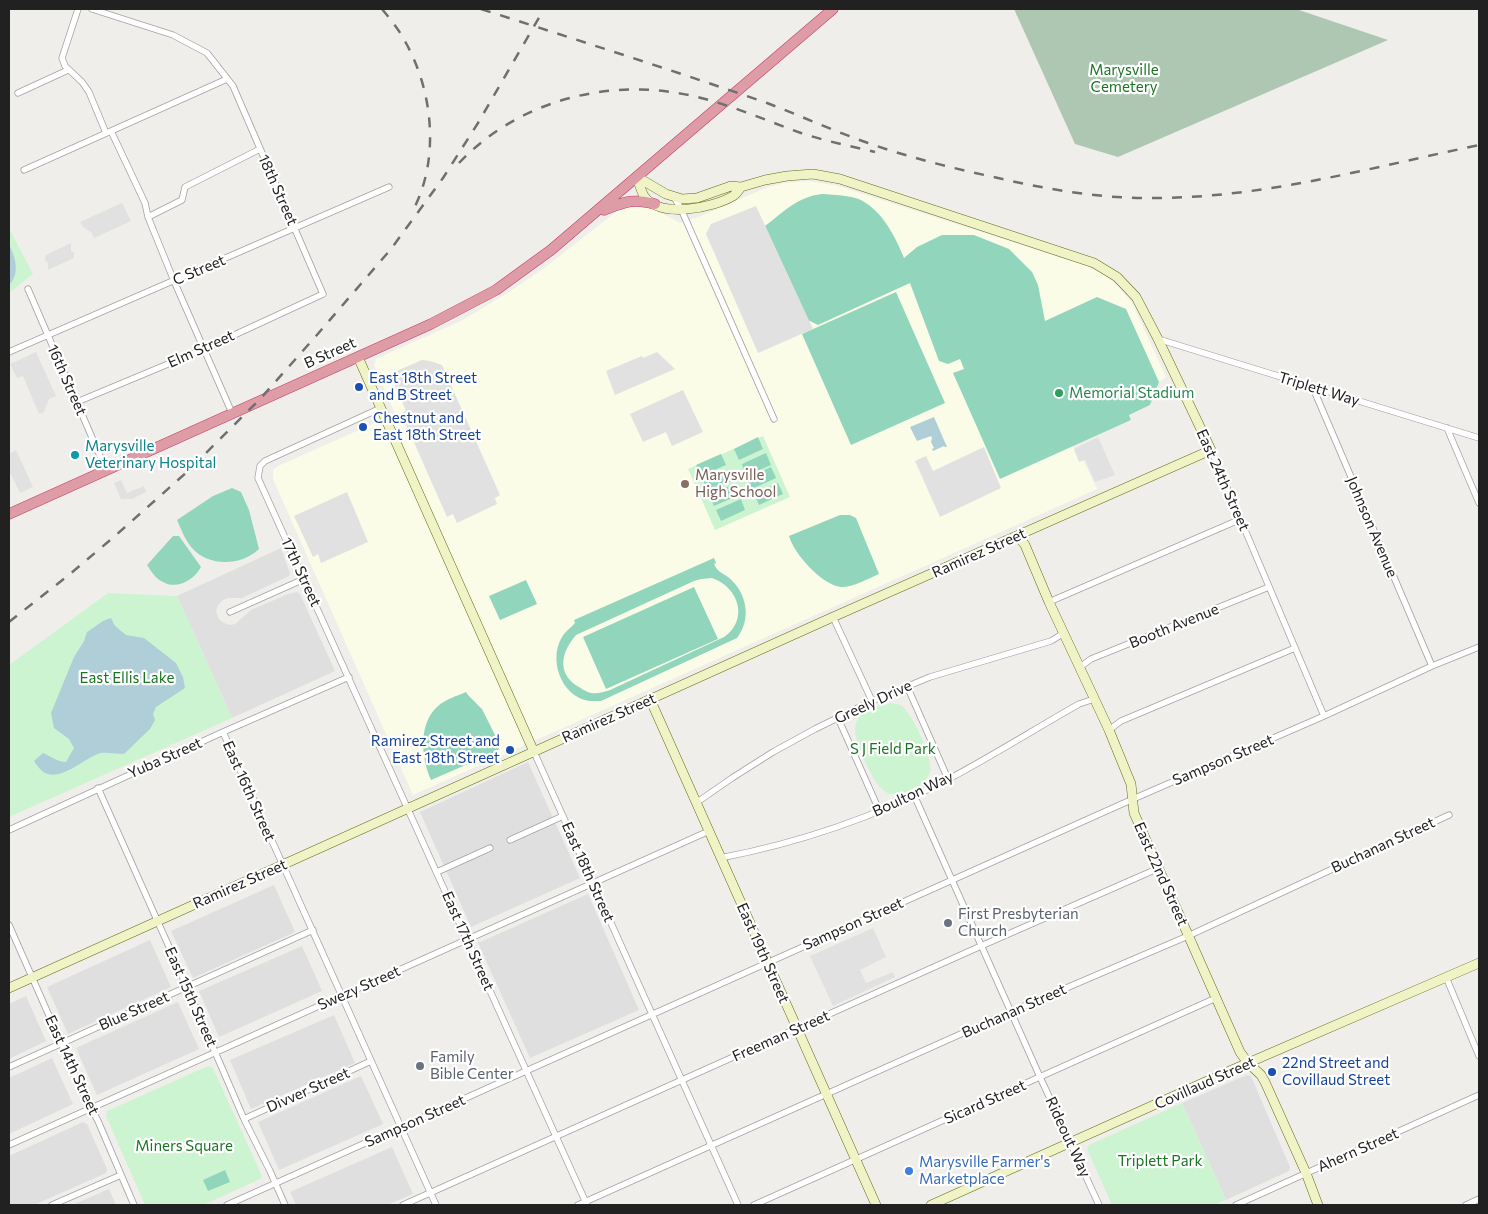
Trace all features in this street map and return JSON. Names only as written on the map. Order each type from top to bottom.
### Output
[{"type":"highway","name":"B Street","points":[[9,514],[358,357],[449,315],[496,290],[532,265],[596,213],[833,9]]},
{"type":"highway","points":[[596,213],[619,204],[634,201],[641,200],[655,204]]},
{"type":"street","points":[[78,9],[62,58],[65,66],[82,82],[89,92],[144,203],[174,281],[232,413]]},
{"type":"street","name":"18th Street","points":[[92,9],[174,35],[208,53],[233,86],[324,294]]},
{"type":"street","points":[[18,93],[68,70]]},
{"type":"street","points":[[24,170],[227,78]]},
{"type":"street","points":[[148,217],[182,200],[184,187],[260,149]]},
{"type":"street","name":"East 24th Street","points":[[741,187],[765,180],[800,174],[813,174],[840,179],[1094,262],[1117,277],[1136,297],[1211,450],[1324,716]]},
{"type":"street","points":[[637,177],[674,197],[682,199],[690,199],[732,186],[741,187]]},
{"type":"street","points":[[637,177],[644,196],[665,208],[695,208],[713,204],[734,195],[741,187]]},
{"type":"street","name":"C Street","points":[[9,352],[389,187]]},
{"type":"street","points":[[674,197],[774,420]]},
{"type":"street","name":"16th Street","points":[[28,289],[106,470]]},
{"type":"street","name":"Elm Street","points":[[77,402],[204,349],[324,294]]},
{"type":"street","name":"Triplett Way","points":[[1158,339],[1479,438]]},
{"type":"street","points":[[358,357],[381,408]]},
{"type":"street","name":"Johnson Avenue","points":[[1313,388],[1432,666]]},
{"type":"street","name":"17th Street","points":[[349,677],[260,482],[258,473],[264,461],[271,457],[381,408]]},
{"type":"street","name":"East 18th Street","points":[[381,408],[592,883],[738,1205]]},
{"type":"street","points":[[1447,428],[1479,503]]},
{"type":"street","name":"Ramirez Street","points":[[9,988],[282,864],[1211,450]]},
{"type":"street","points":[[1049,602],[1241,519]]},
{"type":"street","name":"East 22nd Street","points":[[1018,536],[1025,545],[1049,602],[1109,730],[1131,784],[1134,813],[1240,1052],[1248,1063],[1261,1074],[1306,1173],[1318,1205]]},
{"type":"street","points":[[230,612],[304,578]]},
{"type":"street","name":"Booth Avenue","points":[[1080,667],[1091,659],[1270,587]]},
{"type":"street","points":[[834,617],[872,701]]},
{"type":"street","name":"Greely Drive","points":[[696,803],[793,741],[872,701],[930,677],[1051,641],[1064,633]]},
{"type":"street","name":"Sampson Street","points":[[227,1205],[1133,799],[1324,716],[1432,666],[1479,647]]},
{"type":"street","points":[[1109,730],[1122,721],[1295,648]]},
{"type":"street","name":"Yuba Street","points":[[9,830],[98,788],[349,677]]},
{"type":"street","name":"East 17th Street","points":[[349,677],[586,1204]]},
{"type":"street","points":[[907,686],[948,779]]},
{"type":"street","name":"Boulton Way","points":[[720,858],[806,838],[879,810],[948,779],[1079,704],[1094,699]]},
{"type":"street","name":"East 19th Street","points":[[650,700],[876,1205]]},
{"type":"street","points":[[838,718],[879,810]]},
{"type":"street","name":"East 16th Street","points":[[223,732],[436,1205]]},
{"type":"street","name":"East 15th Street","points":[[98,788],[244,1119],[285,1205]]},
{"type":"street","name":"Rideout Way","points":[[914,795],[1010,1012],[1100,1205]]},
{"type":"street","name":"Buchanan Street","points":[[578,1205],[586,1204],[1010,1012],[1188,936],[1448,815]]},
{"type":"street","points":[[510,840],[563,816]]},
{"type":"street","name":"Swezy Street","points":[[9,1145],[709,832]]},
{"type":"street","points":[[437,872],[490,848]]},
{"type":"street","name":"Freeman Street","points":[[404,1205],[1159,868]]},
{"type":"street","name":"East 14th Street","points":[[9,925],[134,1205]]},
{"type":"street","name":"Blue Street","points":[[9,1067],[313,930]]},
{"type":"street","name":"Covillaud Street","points":[[931,1205],[1479,962]]},
{"type":"street","points":[[1446,977],[1479,1056]]},
{"type":"street","name":"Sicard Street","points":[[754,1205],[1216,998]]},
{"type":"street","name":"Divver Street","points":[[244,1119],[372,1061]]},
{"type":"street","name":"Ahern Street","points":[[1236,1205],[1479,1095]]},
{"type":"street","points":[[52,1205],[121,1174]]},
{"type":"street","points":[[1466,1205],[1479,1198]]},
{"type":"shaded area","name":"Marysville High School","points":[[808,181],[838,186],[1087,266],[1107,277],[1121,289],[1133,305],[1166,377],[1159,382],[1150,405],[1129,415],[1131,420],[1073,446],[1079,462],[1083,460],[1097,489],[413,795],[273,479],[273,470],[278,466],[395,414],[374,365],[376,359],[463,320],[506,294],[543,269],[621,208],[632,204],[648,206],[680,223],[768,187],[784,183]]},
{"type":"shaded area","points":[[122,203],[131,221],[94,238],[92,233],[83,227],[80,222]]},
{"type":"shaded area","points":[[756,206],[813,329],[758,353],[706,234],[711,224]]},
{"type":"shaded area","points":[[71,243],[71,251],[74,252],[74,258],[48,270],[48,262],[45,261],[46,255]]},
{"type":"shaded area","points":[[36,352],[56,396],[49,399],[44,412],[39,414],[23,376],[17,378],[10,364]]},
{"type":"shaded area","points":[[657,352],[675,369],[615,395],[606,371]]},
{"type":"shaded area","points":[[422,360],[442,365],[500,495],[495,498],[497,504],[457,523],[453,514],[447,517],[401,413],[406,411],[390,374]]},
{"type":"shaded area","points":[[683,390],[703,432],[672,446],[666,432],[643,442],[630,414]]},
{"type":"shaded area","points":[[1098,437],[1115,475],[1095,482],[1085,460],[1079,462],[1074,449]]},
{"type":"shaded area","points":[[984,447],[1001,488],[940,517],[915,461],[926,456],[933,471]]},
{"type":"shaded area","points":[[16,450],[33,487],[20,493],[11,474],[9,475],[9,454]]},
{"type":"shaded area","points":[[121,480],[127,493],[144,486],[146,492],[132,499],[121,499],[114,483]]},
{"type":"shaded area","points":[[347,492],[368,542],[321,563],[318,554],[313,557],[294,516]]},
{"type":"shaded area","points":[[281,548],[290,573],[289,576],[242,598],[223,600],[218,605],[216,611],[218,618],[226,624],[235,624],[251,610],[297,592],[300,594],[335,671],[232,718],[177,596]]},
{"type":"shaded area","points":[[528,762],[580,878],[471,927],[420,812]]},
{"type":"shaded area","points":[[274,885],[295,932],[193,978],[171,931]]},
{"type":"shaded area","points":[[588,894],[639,1010],[530,1058],[478,943]]},
{"type":"shaded area","points":[[873,928],[886,957],[860,970],[866,983],[893,972],[895,977],[833,1006],[810,956]]},
{"type":"shaded area","points":[[150,940],[171,987],[68,1034],[47,987]]},
{"type":"shaded area","points":[[302,946],[322,991],[219,1037],[199,991]]},
{"type":"shaded area","points":[[26,996],[46,1041],[9,1059],[9,1004]]},
{"type":"shaded area","points":[[178,1002],[199,1049],[97,1095],[76,1048]]},
{"type":"shaded area","points":[[334,1015],[355,1063],[251,1109],[230,1060]]},
{"type":"shaded area","points":[[52,1058],[73,1104],[9,1134],[9,1078]]},
{"type":"shaded area","points":[[1247,1075],[1251,1076],[1290,1167],[1289,1171],[1226,1200],[1182,1103]]},
{"type":"shaded area","points":[[361,1076],[383,1124],[279,1170],[258,1122]]},
{"type":"shaded area","points":[[83,1122],[87,1124],[107,1169],[106,1173],[34,1205],[9,1205],[9,1156]]},
{"type":"shaded area","points":[[392,1147],[413,1194],[387,1205],[296,1205],[290,1192]]},
{"type":"shaded area","points":[[109,1189],[116,1205],[72,1205]]},
{"type":"green space","name":"Marysville Cemetery","points":[[1014,9],[1296,9],[1388,40],[1118,157],[1075,144]]},
{"type":"green space","points":[[822,194],[852,197],[869,205],[887,225],[897,241],[904,258],[917,247],[942,235],[974,235],[1009,249],[1032,272],[1038,285],[1045,321],[1097,297],[1126,309],[1159,382],[1150,405],[1129,415],[1131,420],[1000,479],[953,373],[964,369],[960,359],[948,364],[939,361],[910,283],[818,325],[808,320],[765,226],[798,201]]},
{"type":"green space","points":[[9,228],[33,274],[9,293]]},
{"type":"green space","points":[[896,292],[945,403],[851,445],[802,334]]},
{"type":"green space","points":[[763,436],[790,497],[715,530],[688,469]]},
{"type":"green space","points":[[758,437],[763,449],[739,460],[734,449]]},
{"type":"green space","points":[[766,453],[771,465],[746,476],[742,464]]},
{"type":"green space","points":[[721,454],[726,465],[701,476],[696,465]]},
{"type":"green space","points":[[771,467],[776,478],[752,489],[747,478]]},
{"type":"green space","points":[[727,470],[732,481],[708,492],[703,481]]},
{"type":"green space","points":[[778,483],[783,494],[759,505],[754,494]]},
{"type":"green space","points":[[734,484],[739,495],[714,506],[709,495]]},
{"type":"green space","points":[[232,488],[241,492],[249,510],[259,549],[244,559],[235,561],[225,562],[207,559],[192,548],[177,520],[213,496]]},
{"type":"green space","points":[[741,499],[745,510],[721,521],[716,510]]},
{"type":"green space","points":[[840,515],[850,515],[856,518],[879,574],[846,587],[834,585],[826,581],[810,568],[797,551],[789,536]]},
{"type":"green space","points":[[173,536],[179,536],[201,567],[190,580],[174,585],[158,579],[147,565]]},
{"type":"green space","points":[[714,558],[716,563],[714,564],[720,572],[728,577],[740,590],[746,614],[742,631],[737,638],[601,701],[589,701],[579,698],[570,692],[559,674],[557,653],[559,643],[564,634],[575,623],[574,620]],"holes":[[[712,578],[721,582],[729,589],[738,604],[736,622],[732,630],[724,637],[603,692],[587,692],[577,686],[566,674],[563,661],[567,648],[576,635],[694,581]]]},
{"type":"green space","points":[[526,580],[537,604],[500,620],[489,596]]},
{"type":"green space","points":[[694,587],[718,639],[606,689],[583,637]]},
{"type":"green space","name":"East Ellis Lake","points":[[108,593],[177,596],[232,718],[9,817],[9,665]]},
{"type":"green space","points":[[466,692],[482,709],[500,745],[498,751],[431,780],[425,762],[423,741],[427,722],[438,706]]},
{"type":"green space","name":"S J Field Park","points":[[891,703],[902,706],[911,718],[926,748],[930,766],[928,777],[920,785],[903,793],[892,794],[883,790],[873,777],[859,747],[855,729],[859,718],[866,711]]},
{"type":"green space","name":"Miners Square","points":[[208,1066],[213,1068],[262,1176],[260,1179],[203,1205],[145,1205],[106,1116],[107,1111]]},
{"type":"green space","name":"Triplett Park","points":[[1182,1103],[1226,1200],[1214,1205],[1112,1205],[1087,1149],[1089,1145]]},
{"type":"green space","points":[[225,1170],[230,1182],[208,1191],[203,1180]]},
{"type":"water","points":[[9,245],[14,255],[16,271],[9,285]]},
{"type":"water","points":[[934,417],[947,447],[944,446],[933,451],[931,436],[917,441],[910,427]]},
{"type":"water","points":[[111,618],[115,626],[126,635],[144,638],[176,663],[183,677],[185,688],[156,707],[153,714],[155,720],[150,729],[124,754],[101,753],[63,773],[48,774],[41,770],[34,761],[43,753],[66,762],[74,748],[69,739],[54,728],[51,713],[74,657],[87,632]]},
{"type":"railway","points":[[382,9],[406,43],[423,84],[428,106],[430,151],[420,194],[411,214]]},
{"type":"railway","points":[[481,9],[767,103],[898,153],[1009,180],[1087,194],[1127,198],[1189,197],[1273,188],[1479,145]]},
{"type":"railway","points":[[9,622],[70,574],[187,472],[261,398],[316,336],[391,249],[443,178],[478,123],[544,9]]},
{"type":"railway","points":[[459,163],[480,143],[504,126],[530,113],[556,102],[613,90],[642,90],[688,95],[737,109],[810,136],[875,152]]},
{"type":"place","name":"East 18th Street and B Street","points":[[359,387]]},
{"type":"place","name":"Memorial Stadium","points":[[1059,393]]},
{"type":"place","name":"Chestnut and East 18th Street","points":[[363,427]]},
{"type":"place","name":"Marysville Veterinary Hospital","points":[[75,455]]},
{"type":"place","name":"Marysville High School","points":[[685,484]]},
{"type":"place","name":"Ramirez Street and East 18th Street","points":[[510,750]]},
{"type":"place","name":"First Presbyterian Church","points":[[948,923]]},
{"type":"place","name":"Family Bible Center","points":[[420,1066]]},
{"type":"place","name":"22nd Street and Covillaud Street","points":[[1272,1072]]},
{"type":"place","name":"Marysville Farmer's Marketplace","points":[[909,1171]]}]
